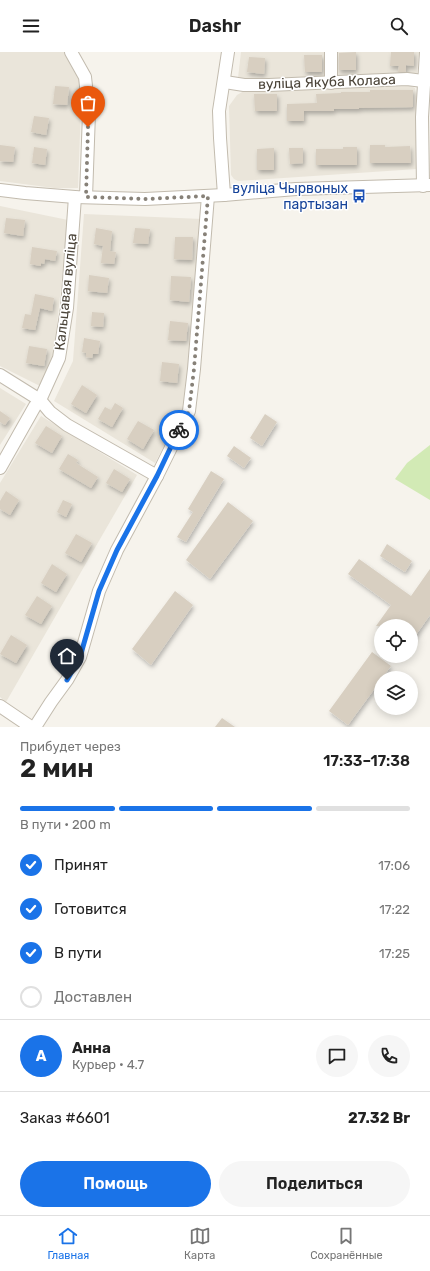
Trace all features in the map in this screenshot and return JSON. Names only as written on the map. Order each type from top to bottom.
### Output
[{"type":"street","name":"Кальцавая вуліца","points":[[0,468],[35,406],[40,400],[59,358],[81,197],[88,113],[85,77],[71,52]]},
{"type":"street","points":[[224,195],[219,111],[225,82],[228,52]]},
{"type":"street","points":[[331,52],[331,82]]},
{"type":"street","points":[[0,190],[81,197],[145,199],[224,195],[296,189],[427,185],[422,117],[427,81],[426,52]]},
{"type":"street","name":"вуліца Якуба Коласа","points":[[225,82],[244,85],[407,79],[427,81]]},
{"type":"street","points":[[35,727],[67,680],[80,657],[99,591],[117,550],[157,476],[189,411],[194,369],[208,196]]},
{"type":"street","points":[[0,375],[40,400],[50,412],[67,426],[157,476]]},
{"type":"street","points":[[0,706],[31,727]]},
{"type":"shaded area","points":[[0,52],[64,52],[79,79],[81,107],[78,188],[54,188],[0,181]]},
{"type":"shaded area","points":[[241,52],[326,52],[325,76],[238,78]]},
{"type":"shaded area","points":[[337,52],[419,52],[417,73],[337,75]]},
{"type":"shaded area","points":[[411,86],[415,88],[417,97],[417,169],[238,181],[231,175],[229,106],[237,95],[244,91]]},
{"type":"shaded area","points":[[0,206],[68,220],[53,363],[40,386],[0,366]]},
{"type":"shaded area","points":[[84,214],[202,219],[186,403],[155,463],[54,401],[73,361]]},
{"type":"shaded area","points":[[0,388],[26,404],[0,445]]},
{"type":"shaded area","points":[[41,416],[137,475],[6,702],[0,697],[0,483]]},
{"type":"green space","points":[[430,445],[430,500],[395,479],[407,463]]},
{"type":"building","points":[[356,52],[356,70],[339,70],[339,53]]},
{"type":"building","points":[[391,52],[414,52],[414,66],[406,65],[406,72],[398,72],[399,66],[390,66]]},
{"type":"building","points":[[304,55],[322,55],[322,72],[305,72]]},
{"type":"building","points":[[249,57],[265,58],[264,74],[247,72]]},
{"type":"building","points":[[55,86],[69,87],[67,105],[53,104]]},
{"type":"building","points":[[370,90],[413,90],[413,107],[304,111],[304,121],[287,121],[287,104],[317,103],[316,94],[370,92]]},
{"type":"building","points":[[254,94],[277,94],[277,111],[255,111]]},
{"type":"building","points":[[34,116],[49,118],[46,135],[31,132]]},
{"type":"building","points":[[0,145],[15,147],[13,162],[0,161]]},
{"type":"building","points":[[370,145],[385,145],[385,147],[410,146],[411,163],[370,163]]},
{"type":"building","points":[[34,147],[47,149],[45,165],[32,163]]},
{"type":"building","points":[[343,147],[357,147],[357,165],[316,165],[316,149],[343,149]]},
{"type":"building","points":[[274,148],[274,170],[257,170],[257,149]]},
{"type":"building","points":[[289,148],[303,148],[303,163],[290,164]]},
{"type":"building","points":[[6,218],[25,220],[23,236],[4,233]]},
{"type":"building","points":[[96,228],[112,231],[110,251],[116,252],[114,264],[101,263],[103,246],[94,244]]},
{"type":"building","points":[[135,228],[150,229],[148,244],[133,243]]},
{"type":"building","points":[[175,237],[193,237],[192,260],[174,259]]},
{"type":"building","points":[[32,247],[57,251],[55,261],[45,259],[44,264],[41,263],[41,266],[30,264]]},
{"type":"building","points":[[89,275],[109,278],[107,293],[88,291]]},
{"type":"building","points":[[171,276],[191,277],[189,302],[170,300]]},
{"type":"building","points":[[35,294],[54,298],[52,311],[40,308],[35,330],[22,328],[25,314],[31,315]]},
{"type":"building","points":[[92,312],[104,313],[103,327],[91,326]]},
{"type":"building","points":[[170,321],[188,323],[186,341],[168,340]]},
{"type":"building","points":[[84,338],[100,341],[98,354],[93,354],[92,358],[86,357],[86,353],[82,352]]},
{"type":"building","points":[[29,346],[47,349],[44,366],[26,363]]},
{"type":"building","points":[[162,362],[179,364],[177,383],[160,381]]},
{"type":"building","points":[[82,385],[97,395],[86,413],[71,404]]},
{"type":"building","points":[[115,403],[123,408],[112,427],[98,419],[105,407],[111,410]]},
{"type":"building","points":[[0,411],[10,418],[5,425],[0,422]]},
{"type":"building","points":[[265,414],[277,422],[262,446],[250,438]]},
{"type":"building","points":[[138,421],[154,430],[143,449],[127,439]]},
{"type":"building","points":[[46,426],[62,436],[52,453],[35,443]]},
{"type":"building","points":[[234,446],[251,458],[244,468],[227,456]]},
{"type":"building","points":[[68,454],[78,460],[76,463],[98,477],[91,488],[59,469]]},
{"type":"building","points":[[114,469],[130,479],[122,492],[106,483]]},
{"type":"building","points":[[211,471],[224,479],[186,542],[177,537],[193,512],[188,509]]},
{"type":"building","points":[[6,491],[19,500],[10,515],[0,509],[0,501]]},
{"type":"building","points":[[63,500],[72,504],[66,517],[57,512]]},
{"type":"building","points":[[228,502],[253,521],[210,579],[186,560]]},
{"type":"building","points":[[76,534],[92,543],[81,562],[65,553]]},
{"type":"building","points":[[387,544],[412,561],[405,572],[380,556]]},
{"type":"building","points":[[359,559],[411,596],[430,569],[430,615],[418,632],[418,619],[381,619],[391,605],[348,574]]},
{"type":"building","points":[[52,564],[67,574],[56,592],[41,583]]},
{"type":"building","points":[[175,591],[193,605],[151,665],[132,649]]},
{"type":"building","points":[[37,596],[52,606],[41,624],[25,615]]},
{"type":"building","points":[[11,635],[27,645],[16,663],[0,654]]},
{"type":"building","points":[[372,652],[374,653],[374,663],[387,663],[391,666],[387,671],[374,671],[374,690],[348,725],[329,711]]},
{"type":"building","points":[[222,718],[235,727],[215,727]]},
{"type":"way so far","points":[[88,127],[86,197],[145,199],[208,196],[194,369],[189,411],[179,430]]},
{"type":"place","name":"вуліца Чырвоных партызан","points":[[359,196]]},
{"type":"route","points":[[67,680],[80,657],[99,591],[117,550],[157,476],[179,430]]}]
